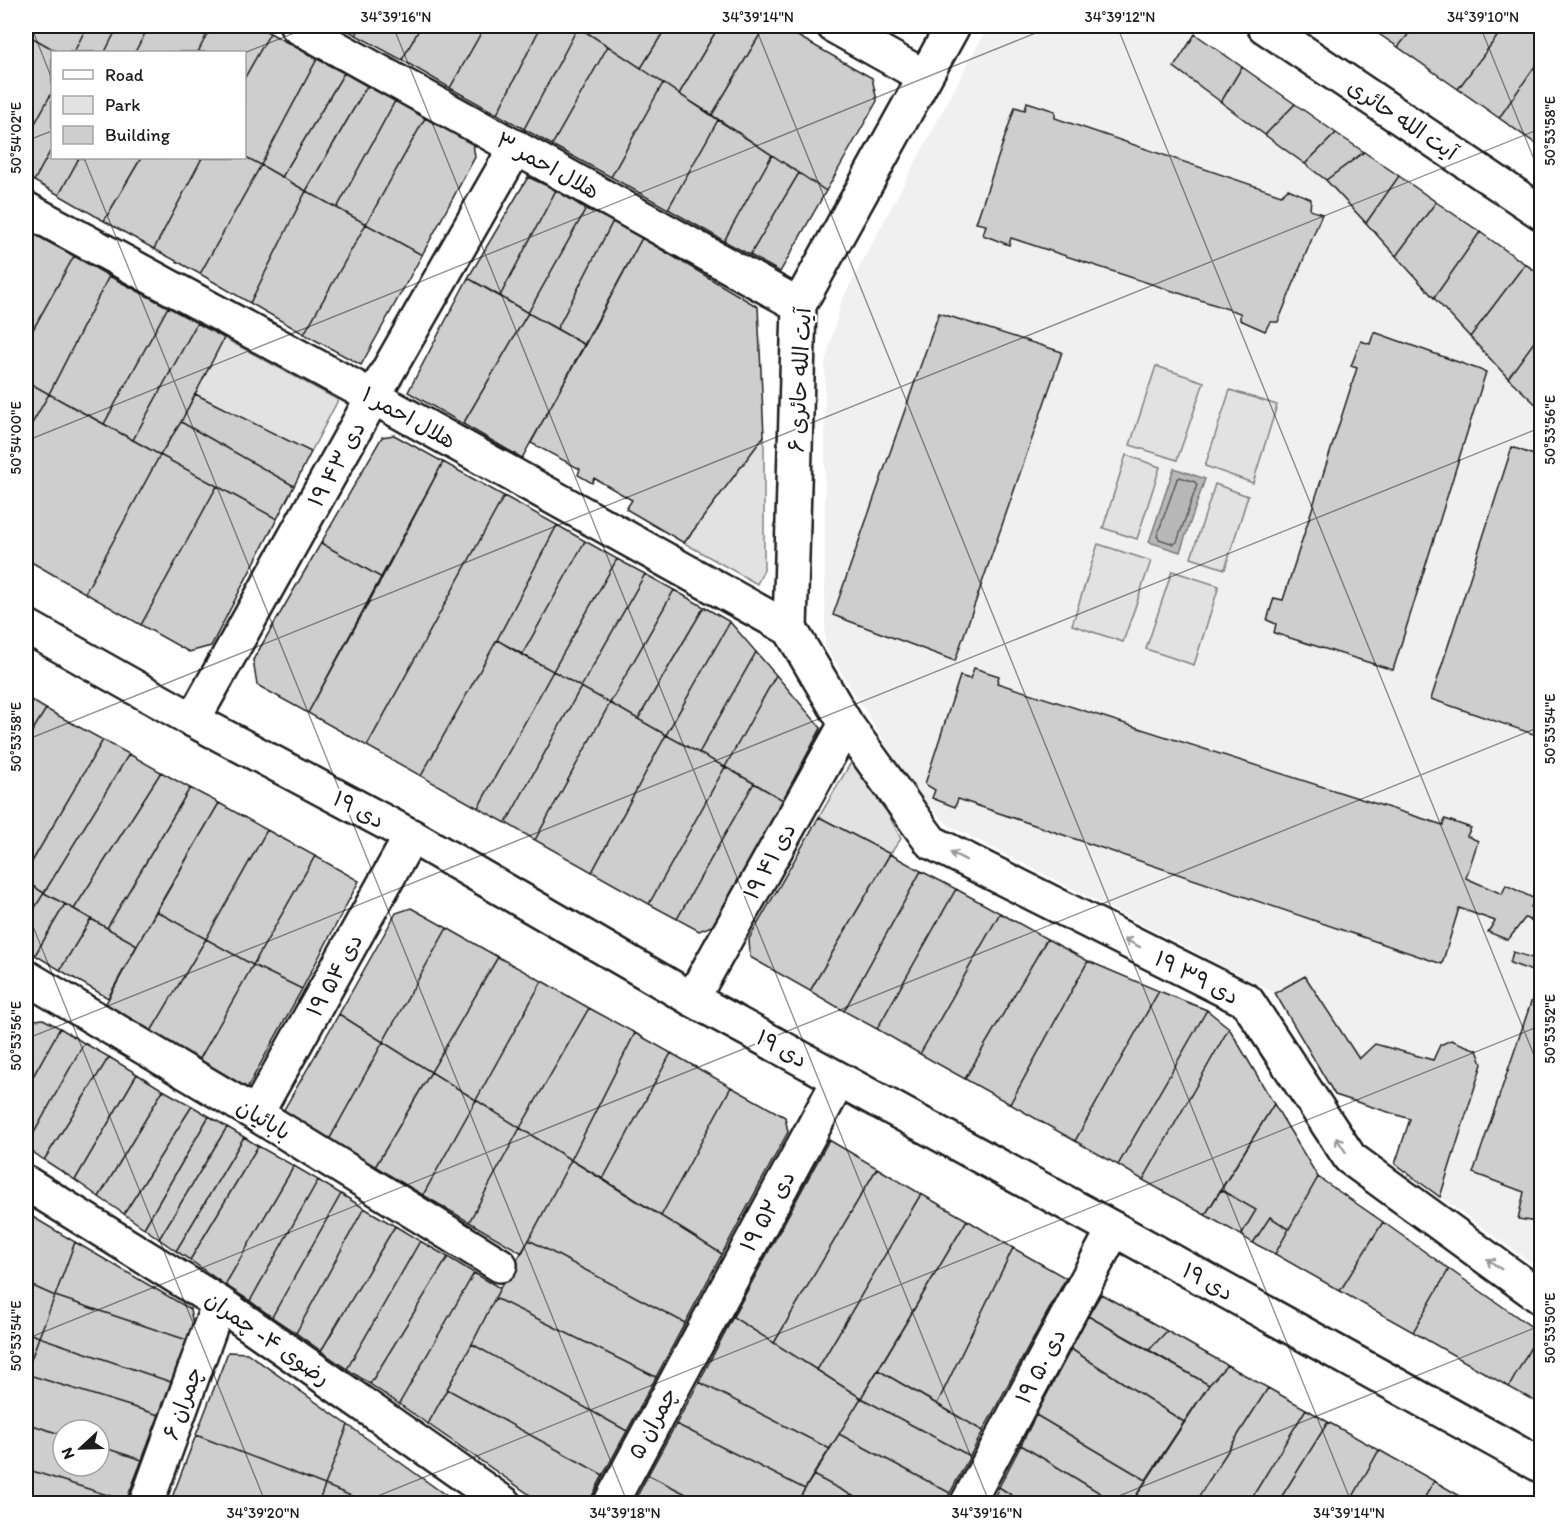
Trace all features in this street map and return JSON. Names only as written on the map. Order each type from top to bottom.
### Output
[{"type":"street","name":"هلال احمر ۳","points":[[297,26],[799,305]]},
{"type":"street","points":[[834,26],[925,77]]},
{"type":"street","name":"آیت الله حائری ۶","points":[[790,628],[799,305],[953,26]]},
{"type":"street","name":"آیت الله حائری","points":[[1264,26],[1542,213]]},
{"type":"street","name":"۱۹ دی ۴۳","points":[[193,720],[373,397],[516,147]]},
{"type":"street","name":"هلال احمر ۱","points":[[26,209],[373,397],[790,628]]},
{"type":"street","name":"۱۹ دی","points":[[26,626],[193,720],[411,836],[692,999],[1542,1466]]},
{"type":"street","name":"۱۹ دی ۳۹","points":[[790,628],[846,724],[931,842],[1246,1001],[1350,1158],[1542,1298]]},
{"type":"street","name":"۱۹ دی ۴۱","points":[[692,999],[846,724]]},
{"type":"street","name":"۱۹ دی ۵۴","points":[[256,1114],[411,836]]},
{"type":"street","name":"بابائیان","points":[[26,977],[256,1114],[500,1265]]},
{"type":"street","name":"۱۹ دی ۵۲","points":[[695,1343],[839,1080]]},
{"type":"street","name":"رضوی ۴- چمران","points":[[26,1182],[219,1303],[494,1500]]},
{"type":"street","name":"۱۹ دی ۵۰","points":[[967,1503],[1114,1229]]},
{"type":"street","name":"چمران ۶","points":[[146,1503],[219,1303]]},
{"type":"street","name":"چمران ۵","points":[[609,1503],[695,1343]]},
{"type":"shaded area","points":[[988,26],[1181,26],[1195,34],[1175,67],[1326,180],[1508,378],[1541,410],[1541,1270],[1395,1164],[1410,1119],[1335,1095],[1275,993],[950,826],[918,796],[825,646],[825,363],[841,302]]},
{"type":"green space","points":[[224,338],[338,400],[311,452],[195,394]]},
{"type":"green space","points":[[1156,366],[1204,382],[1177,460],[1130,445]]},
{"type":"green space","points":[[1230,390],[1277,405],[1253,483],[1205,466]]},
{"type":"green space","points":[[764,436],[764,570],[757,584],[684,543]]},
{"type":"green space","points":[[1126,455],[1160,467],[1137,539],[1103,528]]},
{"type":"green space","points":[[1215,484],[1248,496],[1225,569],[1191,558]]},
{"type":"green space","points":[[1098,544],[1151,561],[1123,642],[1072,625]]},
{"type":"green space","points":[[1172,571],[1219,586],[1194,665],[1146,649]]},
{"type":"green space","points":[[850,764],[867,773],[901,839],[890,854],[819,817]]},
{"type":"water","points":[[1174,468],[1205,479],[1180,552],[1149,542]]},
{"type":"building","points":[[27,26],[87,26],[74,51],[56,51],[26,34]]},
{"type":"building","points":[[87,26],[118,26],[106,51],[74,51]]},
{"type":"building","points":[[118,26],[149,26],[136,51],[106,51]]},
{"type":"building","points":[[149,26],[211,26],[198,51],[136,51]]},
{"type":"building","points":[[211,26],[256,26],[270,33],[246,75],[246,51],[198,51]]},
{"type":"building","points":[[340,26],[361,26],[356,35]]},
{"type":"building","points":[[361,26],[421,26],[402,60],[356,35]]},
{"type":"building","points":[[421,26],[485,26],[450,88],[402,60]]},
{"type":"building","points":[[485,26],[541,26],[497,114],[450,88]]},
{"type":"building","points":[[541,26],[578,27],[524,129],[497,114]]},
{"type":"building","points":[[577,26],[667,26],[641,68]]},
{"type":"building","points":[[667,26],[719,26],[679,94],[641,68]]},
{"type":"building","points":[[719,26],[765,26],[712,115],[679,94]]},
{"type":"building","points":[[765,26],[780,26],[872,78],[877,101],[826,191],[712,115]]},
{"type":"building","points":[[1367,26],[1415,26],[1398,47]]},
{"type":"building","points":[[1415,26],[1505,26],[1458,89],[1398,47]]},
{"type":"building","points":[[1505,26],[1542,26],[1542,56],[1499,118],[1458,89]]},
{"type":"building","points":[[578,27],[608,46],[552,145],[524,129]]},
{"type":"building","points":[[270,33],[317,59],[261,165],[246,157],[246,75]]},
{"type":"building","points":[[26,34],[56,51],[51,51],[51,94],[26,140]]},
{"type":"building","points":[[1195,34],[1242,67],[1221,102],[1174,67]]},
{"type":"building","points":[[608,46],[663,83],[611,177],[552,145]]},
{"type":"building","points":[[1542,56],[1542,148],[1499,118]]},
{"type":"building","points":[[317,59],[344,73],[282,177],[261,165]]},
{"type":"building","points":[[1242,67],[1295,104],[1265,135],[1221,102]]},
{"type":"building","points":[[344,73],[367,86],[306,191],[282,177]]},
{"type":"building","points":[[663,83],[718,120],[668,209],[611,177]]},
{"type":"building","points":[[367,86],[395,101],[337,208],[306,191]]},
{"type":"building","points":[[51,94],[51,150],[34,181],[26,176],[26,140]]},
{"type":"building","points":[[395,101],[425,118],[366,224],[337,208]]},
{"type":"building","points":[[1027,102],[1055,111],[1055,118],[1281,195],[1288,189],[1311,199],[1310,210],[1322,214],[1278,322],[1270,322],[1265,331],[1240,320],[1240,313],[1011,238],[1009,245],[983,235],[986,225],[976,223],[1015,107],[1025,110]]},
{"type":"building","points":[[1295,104],[1336,133],[1305,164],[1265,135]]},
{"type":"building","points":[[425,118],[473,144],[475,157],[422,255],[366,224]]},
{"type":"building","points":[[718,120],[772,155],[724,241],[668,209]]},
{"type":"building","points":[[1336,133],[1364,152],[1326,180],[1305,164]]},
{"type":"building","points":[[51,150],[51,159],[78,159],[59,195],[34,181]]},
{"type":"building","points":[[1364,152],[1399,176],[1366,223],[1326,180]]},
{"type":"building","points":[[772,155],[799,173],[750,255],[724,241]]},
{"type":"building","points":[[246,157],[261,165],[200,274],[154,249],[201,159],[246,159]]},
{"type":"building","points":[[78,159],[140,159],[104,221],[59,195]]},
{"type":"building","points":[[140,159],[201,159],[154,249],[104,221]]},
{"type":"building","points":[[261,165],[306,191],[250,303],[200,274]]},
{"type":"building","points":[[799,173],[826,191],[780,272],[750,255]]},
{"type":"building","points":[[1399,176],[1436,202],[1396,256],[1366,223]]},
{"type":"building","points":[[528,177],[556,190],[500,296],[468,278]]},
{"type":"building","points":[[556,190],[586,209],[528,313],[500,296]]},
{"type":"building","points":[[306,191],[366,224],[304,334],[250,303]]},
{"type":"building","points":[[1436,202],[1480,232],[1434,298],[1396,256]]},
{"type":"building","points":[[586,209],[613,221],[557,329],[528,313]]},
{"type":"building","points":[[613,221],[642,238],[585,345],[557,329]]},
{"type":"building","points":[[366,224],[422,255],[361,365],[304,334]]},
{"type":"building","points":[[1480,232],[1525,264],[1470,337],[1434,298]]},
{"type":"building","points":[[32,233],[74,256],[26,342],[26,246]]},
{"type":"building","points":[[642,238],[758,307],[764,436],[684,543],[626,509],[632,500],[594,478],[592,483],[578,475],[580,469],[531,443]]},
{"type":"building","points":[[74,256],[109,276],[49,394],[26,381],[26,342]]},
{"type":"building","points":[[1525,264],[1542,275],[1542,331],[1508,378],[1470,337]]},
{"type":"building","points":[[109,276],[168,307],[104,424],[49,394]]},
{"type":"building","points":[[468,278],[528,313],[463,424],[408,392]]},
{"type":"building","points":[[168,307],[197,323],[133,440],[104,424]]},
{"type":"building","points":[[528,313],[585,345],[522,458],[463,424]]},
{"type":"building","points":[[939,313],[1062,352],[955,661],[833,615]]},
{"type":"building","points":[[197,323],[224,338],[181,422],[160,455],[133,440]]},
{"type":"building","points":[[1542,331],[1542,410],[1508,378]]},
{"type":"building","points":[[1374,332],[1486,372],[1393,670],[1274,633],[1276,624],[1267,620],[1274,598],[1283,600],[1357,368],[1351,366],[1361,341],[1370,344]]},
{"type":"building","points":[[26,381],[49,394],[26,434]]},
{"type":"building","points":[[49,394],[160,455],[85,593],[26,559],[26,434]]},
{"type":"building","points":[[195,394],[311,452],[294,486],[181,422]]},
{"type":"building","points":[[181,422],[294,486],[277,519],[160,455]]},
{"type":"building","points":[[394,435],[443,462],[382,578],[321,543],[382,437]]},
{"type":"building","points":[[1512,447],[1542,458],[1542,737],[1431,699]]},
{"type":"building","points":[[160,455],[217,486],[141,625],[85,593]]},
{"type":"building","points":[[443,462],[504,496],[367,746],[308,713]]},
{"type":"building","points":[[217,486],[277,519],[211,646],[189,652],[141,625]]},
{"type":"building","points":[[504,496],[557,525],[497,640],[421,776],[367,746]]},
{"type":"building","points":[[557,525],[585,541],[522,655],[497,640]]},
{"type":"building","points":[[585,541],[617,559],[553,671],[522,655]]},
{"type":"building","points":[[321,543],[382,578],[308,713],[257,685],[253,660]]},
{"type":"building","points":[[617,559],[645,574],[581,687],[553,671]]},
{"type":"building","points":[[645,574],[674,590],[610,703],[581,687]]},
{"type":"building","points":[[674,590],[704,607],[638,719],[610,703]]},
{"type":"building","points":[[704,607],[730,622],[666,735],[638,719]]},
{"type":"building","points":[[730,622],[756,652],[699,753],[666,735]]},
{"type":"building","points":[[497,640],[553,671],[478,808],[421,776]]},
{"type":"building","points":[[756,652],[776,675],[725,767],[699,753]]},
{"type":"building","points":[[974,668],[999,676],[997,683],[1443,825],[1445,819],[1471,828],[1467,836],[1478,841],[1466,878],[1502,894],[1506,885],[1535,899],[1531,907],[1542,910],[1542,925],[1525,918],[1508,940],[1488,932],[1495,921],[1459,908],[1442,964],[958,799],[955,807],[932,798],[935,790],[925,784],[960,676],[970,679]]},
{"type":"building","points":[[553,671],[581,687],[506,823],[478,808]]},
{"type":"building","points":[[776,675],[821,728],[783,800],[725,767]]},
{"type":"building","points":[[581,687],[610,703],[535,840],[506,823]]},
{"type":"building","points":[[26,697],[46,709],[26,741]]},
{"type":"building","points":[[610,703],[666,735],[592,872],[535,840]]},
{"type":"building","points":[[46,709],[103,740],[26,872],[26,741]]},
{"type":"building","points":[[666,735],[725,767],[649,904],[592,872]]},
{"type":"building","points":[[103,740],[129,754],[44,893],[26,882],[26,872]]},
{"type":"building","points":[[129,754],[161,772],[74,909],[44,893]]},
{"type":"building","points":[[725,767],[754,783],[677,919],[649,904]]},
{"type":"building","points":[[161,772],[190,788],[107,928],[74,909]]},
{"type":"building","points":[[754,783],[783,800],[717,924],[699,931],[677,919]]},
{"type":"building","points":[[190,788],[219,803],[137,945],[107,928]]},
{"type":"building","points":[[219,803],[267,830],[206,939],[156,911]]},
{"type":"building","points":[[819,817],[890,854],[810,991],[750,957],[749,939]]},
{"type":"building","points":[[267,830],[315,856],[253,965],[206,939]]},
{"type":"building","points":[[890,854],[921,871],[844,1011],[810,991]]},
{"type":"building","points":[[315,856],[359,881],[302,989],[253,965]]},
{"type":"building","points":[[921,871],[956,889],[877,1029],[844,1011]]},
{"type":"building","points":[[26,882],[44,893],[26,922]]},
{"type":"building","points":[[956,889],[1000,913],[920,1054],[877,1029]]},
{"type":"building","points":[[44,893],[65,904],[35,955],[26,950],[26,922]]},
{"type":"building","points":[[65,904],[91,919],[60,970],[35,955]]},
{"type":"building","points":[[411,908],[447,928],[383,1042],[339,1014],[396,913]]},
{"type":"building","points":[[156,911],[206,939],[150,1033],[104,1007]]},
{"type":"building","points":[[1000,913],[1047,939],[965,1079],[920,1054]]},
{"type":"building","points":[[91,919],[137,945],[108,998],[60,970]]},
{"type":"building","points":[[447,928],[498,957],[431,1072],[383,1042]]},
{"type":"building","points":[[206,939],[253,965],[198,1062],[150,1033]]},
{"type":"building","points":[[1047,939],[1088,961],[1010,1104],[965,1079]]},
{"type":"building","points":[[1542,943],[1540,967],[1532,971],[1510,963],[1513,952],[1536,959]]},
{"type":"building","points":[[498,957],[542,981],[476,1100],[431,1072]]},
{"type":"building","points":[[1088,961],[1159,991],[1075,1141],[1010,1104]]},
{"type":"building","points":[[253,965],[302,989],[246,1090],[198,1062]]},
{"type":"building","points":[[1542,970],[1542,1223],[1518,1219],[1524,1192],[1473,1173]]},
{"type":"building","points":[[1305,976],[1359,1059],[1375,1044],[1433,1060],[1440,1045],[1451,1040],[1477,1050],[1482,1064],[1440,1197],[1395,1164],[1410,1119],[1335,1095],[1275,993]]},
{"type":"building","points":[[542,981],[589,1008],[520,1128],[476,1100]]},
{"type":"building","points":[[1159,991],[1207,1010],[1118,1165],[1075,1141]]},
{"type":"building","points":[[589,1008],[635,1033],[571,1160],[520,1128]]},
{"type":"building","points":[[1207,1010],[1229,1028],[1143,1180],[1118,1165]]},
{"type":"building","points":[[339,1014],[383,1042],[329,1140],[282,1113]]},
{"type":"building","points":[[43,1019],[60,1028],[26,1089],[26,1021]]},
{"type":"building","points":[[60,1028],[84,1043],[26,1147],[26,1089]]},
{"type":"building","points":[[1229,1028],[1274,1104],[1205,1215],[1143,1180]]},
{"type":"building","points":[[635,1033],[671,1053],[603,1179],[571,1160]]},
{"type":"building","points":[[383,1042],[431,1072],[375,1167],[329,1140]]},
{"type":"building","points":[[84,1043],[109,1057],[44,1160],[26,1147]]},
{"type":"building","points":[[671,1053],[731,1087],[661,1216],[603,1179]]},
{"type":"building","points":[[109,1057],[137,1074],[75,1180],[44,1160]]},
{"type":"building","points":[[431,1072],[476,1100],[423,1195],[375,1167]]},
{"type":"building","points":[[137,1074],[163,1090],[99,1197],[75,1180]]},
{"type":"building","points":[[731,1087],[785,1117],[788,1132],[722,1254],[661,1216]]},
{"type":"building","points":[[163,1090],[192,1106],[124,1214],[99,1197]]},
{"type":"building","points":[[476,1100],[520,1128],[469,1222],[423,1195]]},
{"type":"building","points":[[1274,1104],[1318,1177],[1289,1229],[1270,1217],[1253,1243],[1241,1235],[1256,1210],[1221,1190]]},
{"type":"building","points":[[192,1106],[209,1116],[144,1228],[124,1214]]},
{"type":"building","points":[[209,1116],[227,1127],[159,1239],[144,1228]]},
{"type":"building","points":[[227,1127],[244,1137],[176,1251],[159,1239]]},
{"type":"building","points":[[520,1128],[571,1160],[522,1253],[469,1222]]},
{"type":"building","points":[[244,1137],[258,1146],[190,1260],[176,1251]]},
{"type":"building","points":[[829,1140],[877,1168],[774,1343],[733,1317]]},
{"type":"building","points":[[258,1146],[294,1166],[225,1285],[190,1260]]},
{"type":"building","points":[[571,1160],[722,1254],[685,1323],[529,1240]]},
{"type":"building","points":[[294,1166],[318,1180],[250,1301],[225,1285]]},
{"type":"building","points":[[877,1168],[921,1194],[817,1370],[774,1343]]},
{"type":"building","points":[[1318,1177],[1383,1222],[1340,1291],[1275,1254]]},
{"type":"building","points":[[318,1180],[341,1194],[272,1317],[250,1301]]},
{"type":"building","points":[[1221,1190],[1256,1210],[1241,1235],[1205,1215]]},
{"type":"building","points":[[341,1194],[364,1208],[296,1333],[272,1317]]},
{"type":"building","points":[[921,1194],[967,1220],[861,1398],[817,1370]]},
{"type":"building","points":[[364,1208],[395,1226],[321,1351],[296,1333]]},
{"type":"building","points":[[26,1213],[75,1242],[55,1296],[26,1283]]},
{"type":"building","points":[[1270,1217],[1289,1229],[1275,1254],[1253,1243]]},
{"type":"building","points":[[967,1220],[1013,1248],[937,1404],[878,1370]]},
{"type":"building","points":[[1383,1222],[1449,1269],[1413,1332],[1340,1291]]},
{"type":"building","points":[[395,1226],[420,1241],[347,1369],[321,1351]]},
{"type":"building","points":[[529,1240],[685,1323],[656,1377],[495,1298]]},
{"type":"building","points":[[420,1241],[448,1257],[370,1384],[347,1369]]},
{"type":"building","points":[[75,1242],[190,1309],[193,1325],[187,1340],[55,1296]]},
{"type":"building","points":[[1013,1248],[1066,1278],[983,1431],[937,1404]]},
{"type":"building","points":[[448,1257],[474,1273],[399,1404],[370,1384]]},
{"type":"building","points":[[1449,1269],[1539,1332],[1509,1387],[1413,1332]]},
{"type":"building","points":[[474,1273],[500,1288],[428,1424],[399,1404]]},
{"type":"building","points":[[26,1283],[55,1296],[39,1337],[26,1332]]},
{"type":"building","points":[[1101,1294],[1167,1331],[1149,1350],[1088,1316]]},
{"type":"building","points":[[55,1296],[187,1340],[171,1382],[39,1337]]},
{"type":"building","points":[[495,1298],[656,1377],[627,1431],[472,1344]]},
{"type":"building","points":[[1088,1316],[1209,1385],[1184,1422],[1071,1349]]},
{"type":"building","points":[[733,1317],[861,1398],[830,1449],[699,1382]]},
{"type":"building","points":[[1167,1331],[1227,1365],[1209,1385],[1149,1350]]},
{"type":"building","points":[[26,1332],[39,1337],[26,1373]]},
{"type":"building","points":[[1539,1332],[1542,1334],[1542,1405],[1509,1387]]},
{"type":"building","points":[[39,1337],[171,1382],[159,1415],[26,1374]]},
{"type":"building","points":[[472,1344],[627,1431],[603,1475],[447,1389]]},
{"type":"building","points":[[1071,1349],[1184,1422],[1146,1480],[1036,1415]]},
{"type":"building","points":[[228,1352],[247,1353],[348,1425],[325,1485],[196,1435]]},
{"type":"building","points":[[1227,1365],[1268,1388],[1194,1504],[1131,1504],[1209,1385]]},
{"type":"building","points":[[878,1370],[983,1431],[970,1456],[861,1398]]},
{"type":"building","points":[[26,1374],[159,1415],[142,1460],[111,1450],[111,1418],[51,1418],[51,1431],[26,1423]]},
{"type":"building","points":[[699,1382],[830,1449],[805,1489],[676,1424]]},
{"type":"building","points":[[1268,1388],[1306,1409],[1248,1504],[1194,1504]]},
{"type":"building","points":[[447,1389],[603,1475],[588,1504],[543,1504],[428,1424]]},
{"type":"building","points":[[861,1398],[970,1456],[950,1493],[839,1434]]},
{"type":"building","points":[[1306,1409],[1328,1422],[1277,1504],[1248,1504]]},
{"type":"building","points":[[1036,1415],[1146,1480],[1131,1504],[1118,1504],[1021,1445]]},
{"type":"building","points":[[1328,1422],[1379,1450],[1349,1504],[1277,1504]]},
{"type":"building","points":[[26,1423],[51,1431],[51,1477],[26,1469]]},
{"type":"building","points":[[676,1424],[805,1489],[796,1504],[706,1504],[648,1475]]},
{"type":"building","points":[[348,1425],[458,1504],[370,1504],[325,1485]]},
{"type":"building","points":[[839,1434],[950,1493],[944,1504],[868,1504],[813,1475]]},
{"type":"building","points":[[196,1435],[325,1485],[318,1504],[180,1504],[171,1500]]},
{"type":"building","points":[[1021,1445],[1118,1504],[1025,1504],[999,1487]]},
{"type":"building","points":[[111,1450],[142,1460],[126,1501],[54,1478],[111,1478]]},
{"type":"building","points":[[1379,1450],[1434,1481],[1421,1504],[1349,1504]]},
{"type":"building","points":[[26,1469],[126,1501],[125,1504],[26,1504]]},
{"type":"building","points":[[648,1475],[706,1504],[633,1504]]},
{"type":"building","points":[[813,1475],[868,1504],[796,1504]]},
{"type":"building","points":[[1434,1481],[1474,1504],[1421,1504]]},
{"type":"building","points":[[325,1485],[370,1504],[318,1504]]},
{"type":"building","points":[[999,1487],[1025,1504],[991,1504]]}]
